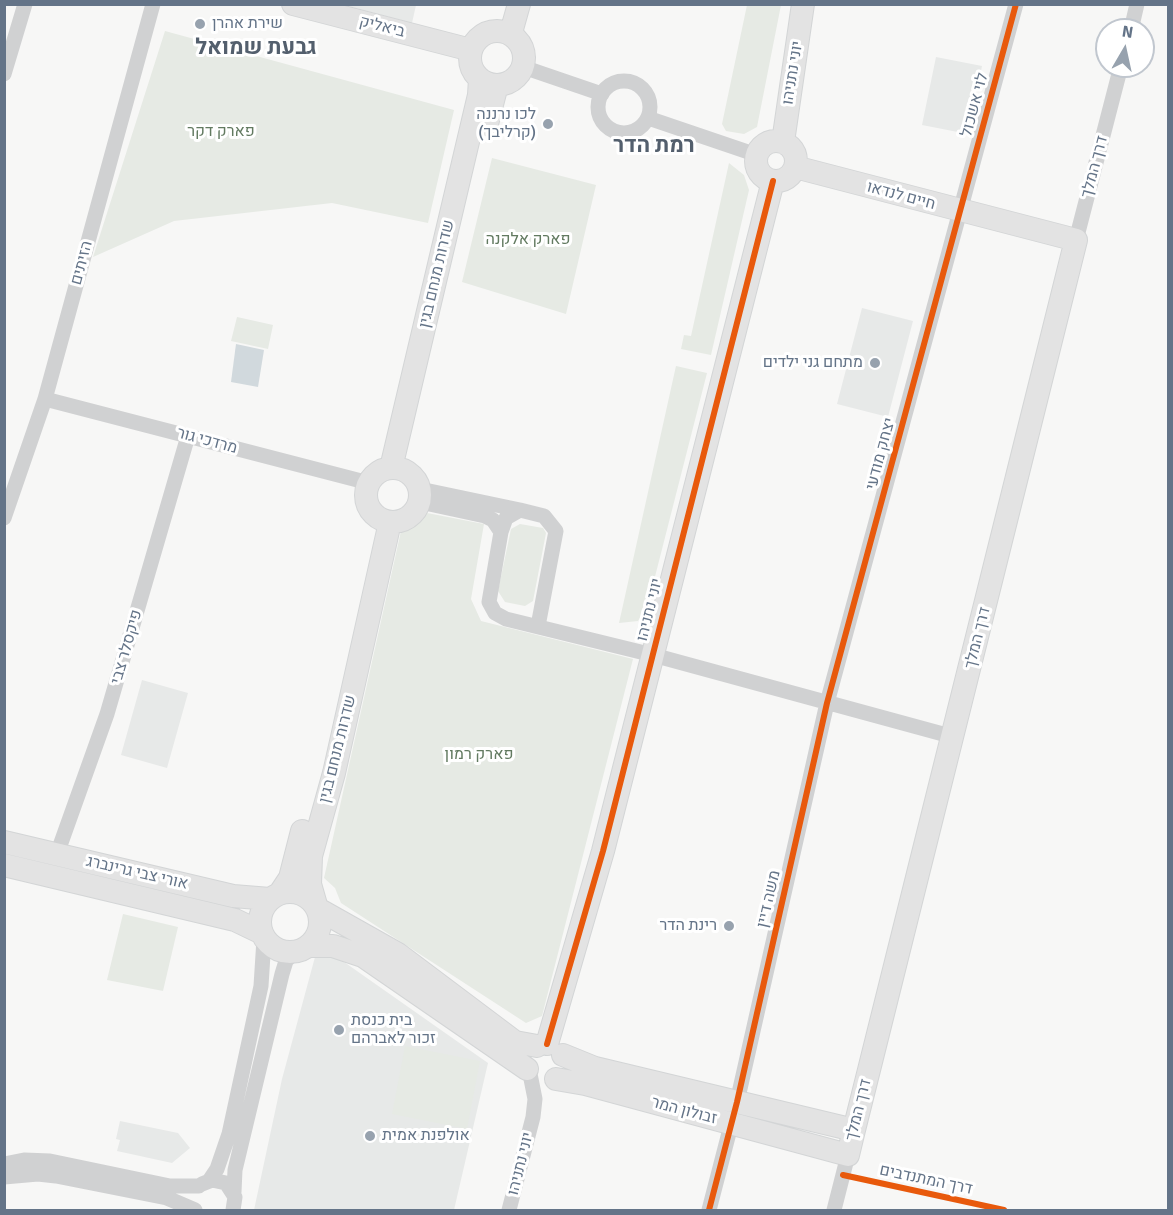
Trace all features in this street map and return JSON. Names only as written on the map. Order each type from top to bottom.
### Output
[{"type":"street","points":[[4,74],[25,4]]},
{"type":"street","name":"הזיתים","points":[[4,518],[45,399],[153,4]]},
{"type":"street","name":"ביאליק","points":[[293,4],[471,50]]},
{"type":"street","points":[[503,4],[504,34],[523,50],[523,67],[513,80],[488,82],[471,66],[471,50],[481,36],[504,34],[512,29],[519,4]]},
{"type":"street","name":"יוני נתניהו","points":[[783,142],[803,4]]},
{"type":"street","name":"לוי אשכול","points":[[960,212],[1016,4]]},
{"type":"street","points":[[523,67],[602,94]]},
{"type":"street","name":"דרך המלך","points":[[834,1210],[1118,78]]},
{"type":"street","name":"שדרות מנחם בגין","points":[[397,469],[488,82]]},
{"type":"street","points":[[631,82],[638,85],[648,97],[650,111],[648,118],[644,124],[631,132],[614,130],[602,119],[599,102],[602,94],[614,83],[631,82]]},
{"type":"street","points":[[648,118],[757,155]]},
{"type":"street","points":[[769,142],[783,142],[795,154],[795,168],[787,178],[773,180],[762,174],[758,168],[757,155],[769,142]]},
{"type":"street","name":"חיים לנדאו","points":[[795,168],[1076,240]]},
{"type":"street","name":"יוני נתניהו","points":[[549,1048],[653,655],[773,180]]},
{"type":"street","name":"יצחק מודעי","points":[[827,703],[960,212]]},
{"type":"street","name":"מרדכי גור","points":[[45,399],[369,483]]},
{"type":"street","name":"פיקסלר צבי","points":[[57,854],[107,714],[188,436]]},
{"type":"street","points":[[397,469],[417,481],[420,496],[417,509],[405,520],[384,520],[366,498],[369,483],[382,470],[397,469]]},
{"type":"street","points":[[420,496],[520,510],[544,516],[556,531],[538,626]]},
{"type":"street","points":[[420,496],[484,516],[493,520],[501,532]]},
{"type":"street","points":[[520,510],[506,518],[501,532],[489,602],[495,614],[954,737]]},
{"type":"street","name":"שדרות מנחם בגין","points":[[275,896],[290,878],[384,520]]},
{"type":"street","name":"שדרות מנחם בגין","points":[[317,907],[310,884],[311,856],[334,773],[384,520]]},
{"type":"street","name":"משה דיין","points":[[709,1210],[734,1113],[827,703]]},
{"type":"street","name":"אורי צבי גרינברג","points":[[4,842],[233,896],[275,896]]},
{"type":"street","name":"אורי צבי גרינברג","points":[[4,865],[235,920],[263,936]]},
{"type":"street","points":[[195,1210],[193,1198],[217,1169],[229,1134],[261,986],[263,936],[260,918],[275,896],[296,892],[317,907],[320,929],[286,961],[235,1170],[236,1202],[233,1210]]},
{"type":"street","name":"זבולון המר","points":[[317,907],[398,954],[515,1042],[549,1048],[595,1068],[734,1113],[848,1155]]},
{"type":"street","points":[[263,936],[274,948],[301,949]]},
{"type":"street","name":"זבולון המר","points":[[301,949],[333,946],[363,956],[541,1076],[734,1113],[855,1130]]},
{"type":"street","points":[[549,1048],[564,1067],[541,1076],[527,1058],[549,1048]]},
{"type":"street","name":"יוני נתניהו","points":[[533,1117],[541,1076]]},
{"type":"street","name":"יוני נתניהו","points":[[509,1210],[541,1076]]},
{"type":"street","points":[[4,1164],[24,1160],[50,1161],[170,1186],[226,1183],[234,1192]]},
{"type":"street","points":[[4,1178],[38,1174],[56,1176],[167,1198],[195,1210]]},
{"type":"shaded area","points":[[344,5],[416,5],[412,23]]},
{"type":"shaded area","points":[[936,57],[982,66],[968,134],[922,125]]},
{"type":"shaded area","name":"מתחם גני ילדים","points":[[862,308],[913,321],[888,417],[837,404]]},
{"type":"shaded area","points":[[236,344],[264,350],[258,387],[231,382]]},
{"type":"shaded area","points":[[142,680],[188,693],[167,768],[121,755]]},
{"type":"shaded area","name":"אולפנת אמית","points":[[315,957],[337,957],[488,1063],[454,1210],[254,1210],[282,1079]]},
{"type":"shaded area","points":[[120,1121],[178,1133],[190,1148],[172,1163],[117,1151],[120,1140],[116,1139]]},
{"type":"green space","points":[[747,5],[781,5],[757,127],[744,134],[726,131],[722,124]]},
{"type":"green space","name":"פארק דקר","points":[[165,31],[454,110],[428,223],[332,203],[174,221],[93,257]]},
{"type":"green space","name":"פארק אלקנה","points":[[492,158],[596,185],[566,314],[462,282]]},
{"type":"green space","points":[[729,163],[744,175],[749,190],[711,355],[681,349],[684,335],[691,336]]},
{"type":"green space","points":[[237,317],[273,325],[268,349],[231,341]]},
{"type":"green space","points":[[676,366],[707,373],[648,604],[638,621],[619,623]]},
{"type":"green space","name":"פארק רמון","points":[[427,513],[484,524],[471,599],[481,621],[633,659],[542,1016],[526,1023],[341,903],[335,888],[324,878],[401,531],[417,525]]},
{"type":"green space","points":[[520,524],[543,528],[546,533],[533,601],[525,606],[505,602],[498,591],[511,529]]},
{"type":"green space","points":[[123,914],[178,927],[163,991],[107,980]]},
{"type":"green space","points":[[405,1046],[480,1061],[467,1129],[392,1114]]},
{"type":"cycle path","points":[[709,1210],[737,1102],[827,703],[1016,4]]},
{"type":"cycle path","points":[[547,1044],[603,851],[773,181]]},
{"type":"cycle path","name":"דרך המתנדבים","points":[[843,1175],[1004,1210]]},
{"type":"place","name":"שירת אהרן","points":[[200,24]]},
{"type":"place","name":"לכו נרננה (קרליבך)","points":[[548,124]]},
{"type":"place","name":"מתחם גני ילדים","points":[[875,363]]},
{"type":"place","name":"רינת הדר","points":[[729,926]]},
{"type":"place","name":"בית כנסת זכור לאברהם","points":[[339,1030]]},
{"type":"place","name":"אולפנת אמית","points":[[370,1136]]},
{"type":"district","name":"גבעת שמואל","points":[[256,48]]},
{"type":"district","name":"רמת הדר","points":[[654,146]]}]
